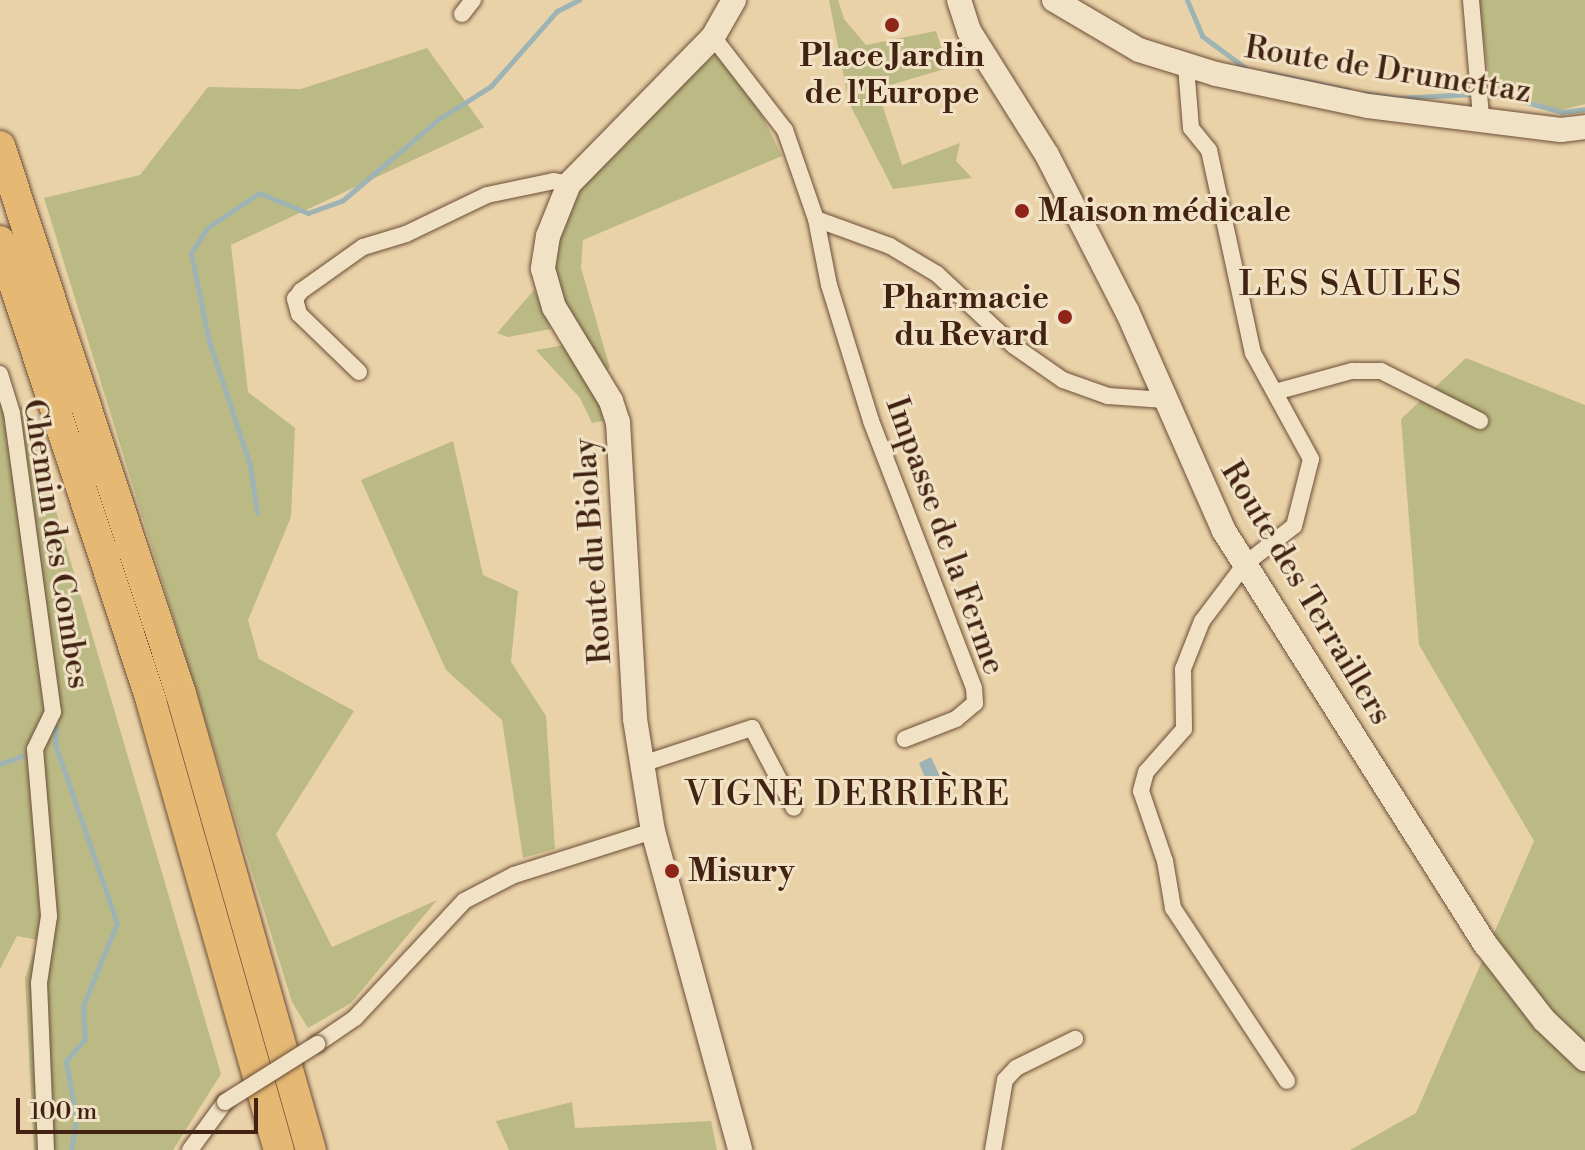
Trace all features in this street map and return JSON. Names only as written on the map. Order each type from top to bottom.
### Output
[{"type":"highway","points":[[0,146],[181,694],[311,1150]]},
{"type":"highway","points":[[0,241],[151,701],[279,1150]]},
{"type":"street","points":[[462,14],[473,0]]},
{"type":"street","name":"Route du Biolay","points":[[740,1150],[653,831],[642,764],[618,422],[611,401],[554,307],[543,269],[548,236],[569,184],[724,19],[746,0]]},
{"type":"street","name":"Route de Drumettaz","points":[[1054,0],[1132,46],[1186,66],[1368,106],[1482,102],[1561,130],[1585,127]]},
{"type":"street","points":[[1471,0],[1482,102]]},
{"type":"street","name":"Route des Terraillers","points":[[958,1],[969,31],[1063,185],[1213,508],[1245,564],[1486,945],[1544,1020],[1585,1059]]},
{"type":"street","points":[[724,19],[785,130],[816,219],[890,246],[937,274],[1014,346],[1063,380],[1108,396],[1165,400]]},
{"type":"street","points":[[1186,66],[1191,128],[1209,150],[1253,353],[1311,459],[1294,526],[1245,564],[1202,621],[1183,669],[1184,729],[1146,772],[1141,791],[1165,861],[1173,908],[1287,1081]]},
{"type":"street","points":[[359,372],[299,314],[295,299],[301,291],[363,247],[406,234],[487,195],[554,181],[569,184]]},
{"type":"street","name":"Impasse de la Ferme","points":[[816,219],[829,285],[871,421],[974,688],[975,703],[956,719],[905,739]]},
{"type":"street","points":[[1275,392],[1352,371],[1381,371],[1480,421]]},
{"type":"street","name":"Chemin des Combes","points":[[0,374],[12,413],[53,712],[35,749],[49,916],[39,983],[46,1150]]},
{"type":"street","points":[[642,764],[752,728],[794,808]]},
{"type":"street","points":[[190,1150],[225,1102],[355,1018],[464,901],[514,875],[653,831]]},
{"type":"street","points":[[993,1150],[1005,1080],[1016,1068],[1075,1039]]},
{"type":"shaded area","points":[[829,0],[838,0],[844,19],[866,45],[936,31],[948,68],[877,89],[902,165],[960,143],[956,161],[972,178],[893,189],[849,103]]},
{"type":"shaded area","points":[[1478,0],[1585,0],[1585,104],[1558,111],[1490,85]]},
{"type":"shaded area","points":[[427,48],[484,127],[231,245],[248,392],[295,428],[291,517],[248,620],[259,659],[354,711],[276,834],[332,947],[437,900],[351,1003],[308,1028],[292,1002],[44,198],[140,175],[208,87],[301,89]]},
{"type":"shaded area","points":[[716,55],[756,103],[782,156],[583,240],[581,268],[610,368],[601,374],[557,295],[551,269],[560,232],[580,185],[682,81]]},
{"type":"shaded area","points":[[534,290],[551,329],[508,337],[497,333]]},
{"type":"shaded area","points":[[564,345],[608,420],[592,423],[580,398],[536,350]]},
{"type":"shaded area","points":[[1466,358],[1585,405],[1585,1150],[1350,1150],[1416,1113],[1534,841],[1419,645],[1401,419]]},
{"type":"shaded area","points":[[0,398],[26,409],[221,1074],[173,1150],[34,1150],[25,978],[38,940],[17,936],[0,969]]},
{"type":"shaded area","points":[[453,441],[483,575],[518,591],[511,662],[546,716],[555,849],[523,858],[502,720],[446,670],[361,480]]},
{"type":"shaded area","points":[[931,757],[942,781],[928,785],[919,763]]},
{"type":"shaded area","points":[[572,1102],[575,1128],[711,1121],[717,1150],[509,1150],[496,1121]]},
{"type":"waterway","points":[[257,513],[250,465],[209,341],[191,253],[207,228],[259,193],[308,213],[343,200],[439,119],[491,86],[557,11],[579,0]]},
{"type":"waterway","points":[[1187,0],[1202,36],[1247,69]]},
{"type":"waterway","points":[[1268,73],[1349,90]]},
{"type":"waterway","points":[[1362,93],[1396,98],[1493,93],[1562,112],[1585,109]]},
{"type":"waterway","points":[[56,727],[55,744],[117,923],[83,1006],[85,1039],[66,1061],[76,1119],[71,1150]]},
{"type":"waterway","points":[[0,764],[22,756]]},
{"type":"place","name":"Place Jardin de l'Europe","points":[[892,25]]},
{"type":"place","name":"Maison médicale","points":[[1022,211]]},
{"type":"place","name":"Pharmacie du Revard","points":[[1065,317]]},
{"type":"place","name":"Misury","points":[[672,871]]},
{"type":"district","name":"LES SAULES","points":[[1351,286]]},
{"type":"district","name":"VIGNE DERRIÈRE","points":[[848,796]]}]
